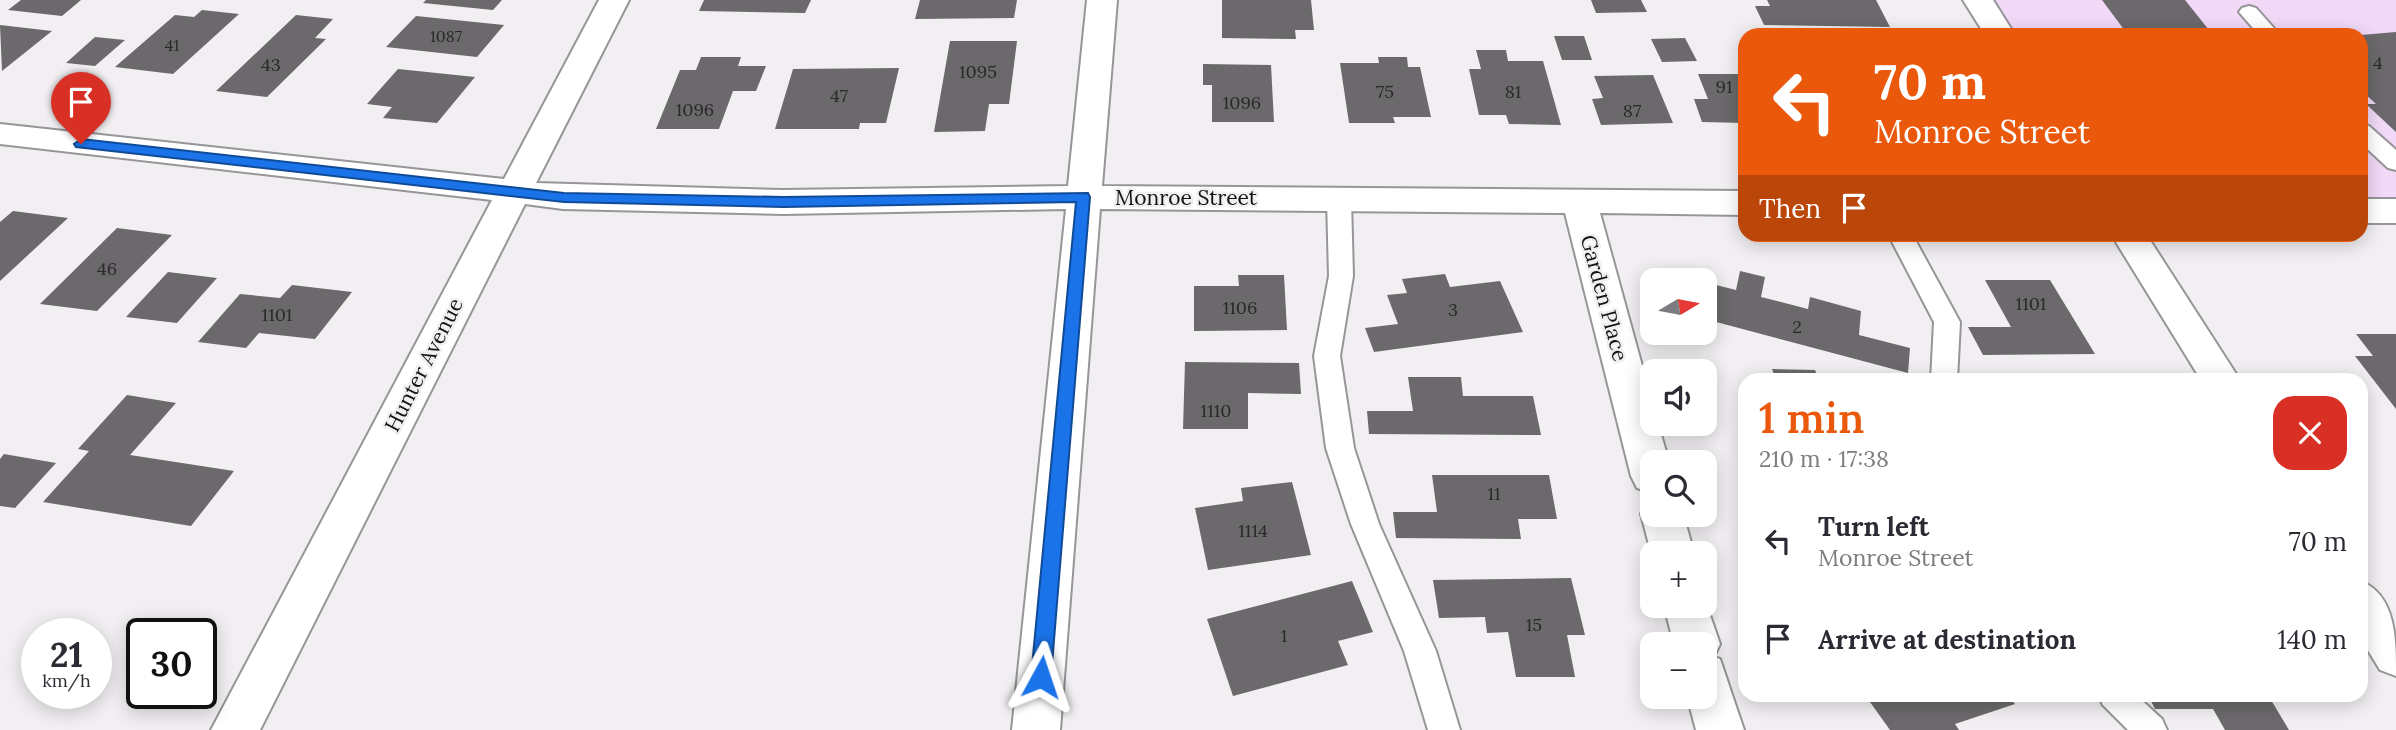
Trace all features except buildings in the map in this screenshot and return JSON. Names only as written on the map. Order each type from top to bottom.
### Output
[{"type":"street","name":"Hunter Avenue","points":[[235,730],[614,0]]},
{"type":"street","points":[[1036,730],[1102,0]]},
{"type":"street","points":[[1978,0],[1996,28]]},
{"type":"street","name":"Monroe Street","points":[[0,134],[564,197],[783,202],[1083,197],[1738,203]]},
{"type":"street","name":"Garden Place","points":[[1578,201],[1645,450]]},
{"type":"street","points":[[2368,211],[2396,211]]},
{"type":"street","points":[[2133,242],[2217,373]]},
{"type":"street","points":[[2368,611],[2396,655]]},
{"type":"street","points":[[1714,709],[1720,730]]},
{"type":"lane","points":[[2249,12],[2264,28]]},
{"type":"lane","points":[[2368,137],[2396,163]]},
{"type":"lane","points":[[1339,199],[1341,276],[1327,356],[1340,448],[1366,524],[1420,651],[1444,730]]},
{"type":"lane","points":[[1904,242],[1947,322],[1944,373]]},
{"type":"lane","points":[[2121,702],[2151,730]]},
{"type":"shaded area","points":[[1991,0],[2396,0],[2396,203],[2368,203],[2368,28],[2009,28]]},
{"type":"route","points":[[81,144],[564,197],[783,202],[1083,197],[1041,677]]}]
